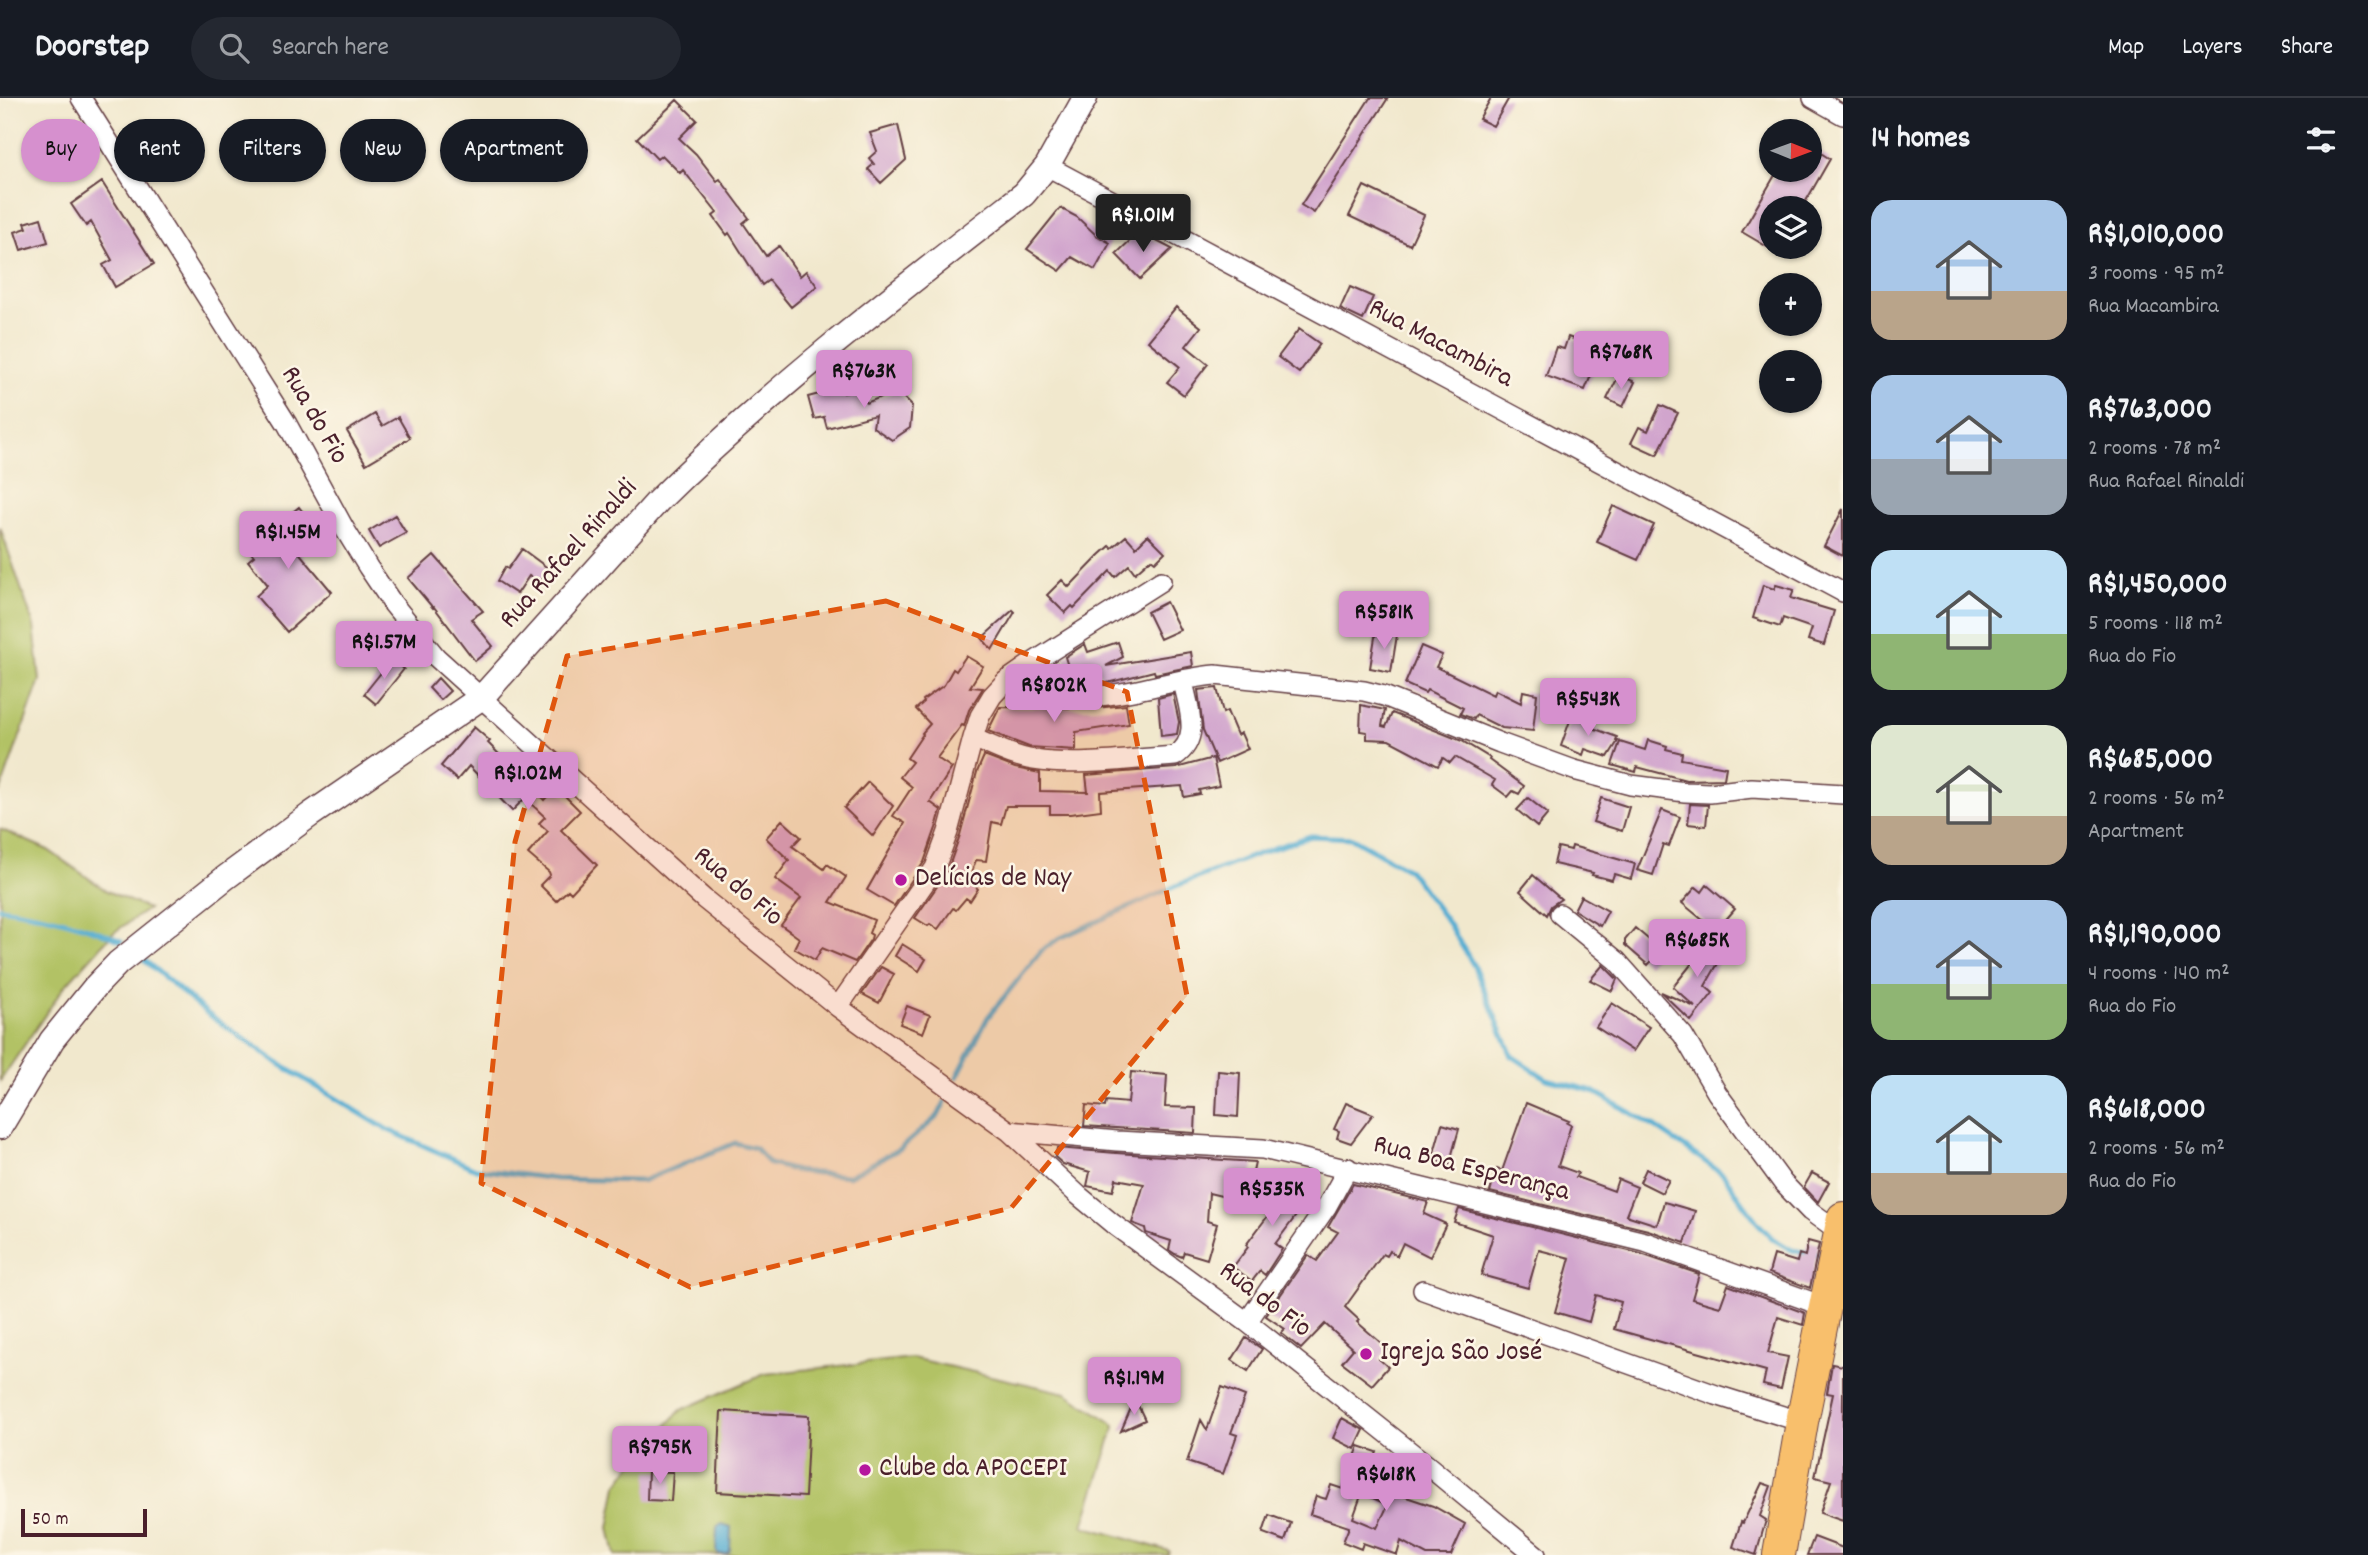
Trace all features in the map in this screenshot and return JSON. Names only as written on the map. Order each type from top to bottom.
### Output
[{"type":"main road","points":[[1779,1555],[1802,1422],[1842,1226]]},
{"type":"street","name":"Rua do Fio","points":[[81,98],[280,412],[344,528],[393,604],[436,657],[694,890],[838,1007],[1009,1131],[1113,1224],[1247,1322],[1536,1555]]},
{"type":"street","name":"Rua Rafael Rinaldi","points":[[0,1127],[52,1040],[118,963],[299,823],[482,697],[688,471],[796,376],[1024,194],[1047,166],[1085,98]]},
{"type":"street","points":[[1813,98],[1843,115]]},
{"type":"street","name":"Rua Macambira","points":[[1047,166],[1843,592]]},
{"type":"street","points":[[838,1007],[934,868],[948,832],[980,716],[992,696],[1006,681],[1161,582]]},
{"type":"street","points":[[1006,681],[1081,696],[1107,695],[1198,676],[1215,675],[1364,691],[1404,703],[1574,770],[1660,790],[1710,793],[1772,788],[1843,794]]},
{"type":"street","points":[[973,738],[1018,757],[1035,761],[1175,756],[1184,750],[1192,733],[1183,681]]},
{"type":"street","points":[[1560,914],[1617,961],[1683,1035],[1717,1093],[1783,1182],[1810,1211],[1842,1226]]},
{"type":"street","name":"Rua Boa Esperança","points":[[1009,1131],[1117,1141],[1247,1146],[1348,1168],[1644,1242],[1826,1307]]},
{"type":"street","points":[[1247,1322],[1327,1206],[1348,1168]]},
{"type":"street","points":[[1423,1290],[1716,1395],[1802,1422]]},
{"type":"highlighted area","points":[[886,601],[1127,692],[1187,996],[1011,1208],[690,1287],[481,1183],[515,842],[567,656]]},
{"type":"green space","points":[[0,527],[34,626],[40,680],[0,792]]},
{"type":"green space","points":[[0,829],[48,850],[107,891],[148,909],[113,933],[64,987],[0,1081]]},
{"type":"green space","name":"Clube da APOCEPI","points":[[912,1358],[1066,1393],[1115,1425],[1083,1526],[1169,1551],[1168,1555],[615,1555],[609,1528],[617,1485],[640,1454],[681,1410],[765,1374]]},
{"type":"water","points":[[722,1524],[731,1527],[730,1551],[727,1554],[719,1554],[716,1551],[717,1527]]},
{"type":"building","points":[[1370,98],[1388,98],[1314,213],[1301,205]]},
{"type":"building","points":[[1491,98],[1509,98],[1493,126],[1479,119]]},
{"type":"building","points":[[677,100],[697,120],[679,138],[696,154],[717,181],[720,179],[749,218],[743,223],[766,256],[779,246],[800,276],[806,271],[817,286],[791,307],[769,280],[762,285],[729,233],[727,235],[713,216],[717,213],[683,170],[680,173],[662,155],[657,159],[637,138]]},
{"type":"building","points":[[898,125],[906,160],[881,183],[868,169],[874,164],[869,158],[877,151],[870,133]]},
{"type":"building","points":[[1822,154],[1830,159],[1822,173]]},
{"type":"building","points":[[102,182],[154,264],[115,287],[103,265],[112,260],[91,222],[86,226],[71,204]]},
{"type":"building","points":[[1771,182],[1817,182],[1809,196],[1763,196]]},
{"type":"building","points":[[1364,186],[1424,215],[1410,245],[1349,216]]},
{"type":"building","points":[[1759,203],[1759,242],[1742,232]]},
{"type":"building","points":[[1060,208],[1077,217],[1096,235],[1110,243],[1095,270],[1072,257],[1060,271],[1027,249]]},
{"type":"building","points":[[41,218],[48,242],[21,250],[15,232],[27,228],[25,223]]},
{"type":"building","points":[[1139,232],[1172,249],[1140,279],[1116,254]]},
{"type":"building","points":[[1350,287],[1373,297],[1363,320],[1340,309]]},
{"type":"building","points":[[1176,307],[1201,327],[1186,346],[1208,364],[1184,395],[1167,382],[1180,367],[1148,341]]},
{"type":"building","points":[[1299,329],[1320,344],[1299,373],[1278,357]]},
{"type":"building","points":[[1568,337],[1584,343],[1576,367],[1592,373],[1585,390],[1546,376],[1556,347],[1564,349]]},
{"type":"building","points":[[1619,375],[1635,382],[1623,407],[1607,399]]},
{"type":"building","points":[[842,388],[844,393],[863,388],[866,403],[897,391],[912,406],[910,428],[892,440],[873,427],[875,415],[827,428],[824,417],[814,419],[808,397]]},
{"type":"building","points":[[1660,405],[1678,413],[1657,455],[1631,443],[1639,427],[1648,431]]},
{"type":"building","points":[[375,414],[382,426],[398,417],[410,438],[366,464],[347,431]]},
{"type":"building","points":[[1613,506],[1654,525],[1638,560],[1597,542]]},
{"type":"building","points":[[299,507],[318,531],[296,549],[332,592],[287,632],[256,596],[268,585],[248,561],[254,556],[248,549]]},
{"type":"building","points":[[1843,509],[1843,556],[1824,546]]},
{"type":"building","points":[[395,515],[406,533],[379,548],[369,531]]},
{"type":"building","points":[[1148,535],[1165,552],[1155,562],[1151,559],[1135,573],[1129,565],[1115,577],[1110,571],[1074,608],[1072,606],[1065,613],[1047,595],[1062,580],[1069,587],[1110,546],[1112,548],[1126,536],[1136,547]]},
{"type":"building","points":[[522,549],[549,569],[539,583],[529,576],[517,594],[497,581],[505,567],[508,569]]},
{"type":"building","points":[[434,555],[483,611],[471,619],[493,646],[475,661],[408,578]]},
{"type":"building","points":[[1763,585],[1774,589],[1776,585],[1794,590],[1791,598],[1834,611],[1824,645],[1808,640],[1812,628],[1783,618],[1780,627],[1753,618]]},
{"type":"building","points":[[1166,602],[1180,630],[1160,639],[1147,612]]},
{"type":"building","points":[[1013,610],[1015,612],[992,650],[982,638]]},
{"type":"building","points":[[1376,631],[1397,635],[1391,672],[1370,668]]},
{"type":"building","points":[[1118,642],[1123,657],[1106,666],[1191,652],[1193,666],[1155,674],[1154,671],[1107,683],[1103,683],[1098,669],[1072,679],[1065,657],[1085,644],[1088,652]]},
{"type":"building","points":[[1421,646],[1442,655],[1436,667],[1493,695],[1495,690],[1521,703],[1523,691],[1537,694],[1533,731],[1502,728],[1476,715],[1474,719],[1460,714],[1463,708],[1427,690],[1425,693],[1405,684]]},
{"type":"building","points":[[966,656],[983,666],[970,687],[983,688],[969,710],[964,726],[962,725],[937,758],[952,768],[930,802],[941,810],[936,828],[924,862],[894,906],[867,890],[905,823],[893,816],[912,787],[900,777],[912,762],[907,758],[930,724],[916,709],[923,700],[944,685],[953,669],[956,671]]},
{"type":"building","points":[[392,659],[404,669],[376,704],[364,694]]},
{"type":"building","points":[[438,678],[450,691],[440,700],[429,688]]},
{"type":"building","points":[[1217,688],[1223,713],[1227,711],[1237,735],[1241,733],[1248,749],[1217,763],[1203,730],[1198,690]]},
{"type":"building","points":[[1173,694],[1179,722],[1177,734],[1161,736],[1158,698]]},
{"type":"building","points":[[1126,705],[1129,724],[1076,732],[1076,750],[1029,747],[988,731],[1000,707],[1095,708]]},
{"type":"building","points":[[1361,705],[1385,710],[1382,726],[1386,727],[1392,713],[1462,741],[1490,758],[1489,760],[1524,786],[1519,794],[1513,791],[1508,797],[1492,785],[1495,780],[1455,757],[1450,763],[1443,758],[1438,766],[1389,740],[1367,739],[1367,732],[1360,731]]},
{"type":"building","points":[[1572,715],[1594,723],[1593,728],[1617,737],[1618,741],[1608,757],[1585,749],[1583,755],[1561,746]]},
{"type":"building","points":[[474,727],[544,800],[556,787],[580,811],[561,830],[597,865],[571,893],[568,890],[556,901],[540,885],[550,875],[549,872],[528,854],[548,831],[539,823],[545,817],[525,798],[512,811],[469,766],[457,780],[441,766]]},
{"type":"building","points":[[1648,740],[1682,753],[1681,759],[1726,767],[1724,779],[1686,780],[1637,767],[1636,772],[1612,765],[1620,742],[1645,750]]},
{"type":"building","points":[[984,756],[1015,768],[1040,773],[1040,791],[1088,792],[1086,775],[1176,768],[1213,758],[1219,786],[1199,790],[1200,794],[1184,797],[1182,786],[1100,792],[1101,810],[1070,814],[1050,814],[1050,806],[1006,806],[1001,824],[992,822],[986,861],[976,860],[969,880],[978,889],[970,901],[966,898],[956,910],[953,908],[938,929],[915,918],[947,872]]},
{"type":"building","points":[[868,782],[893,806],[873,836],[844,808]]},
{"type":"building","points":[[1528,798],[1548,814],[1537,827],[1517,810]]},
{"type":"building","points":[[1601,798],[1629,807],[1622,831],[1593,822]]},
{"type":"building","points":[[1690,804],[1708,805],[1706,826],[1688,824]]},
{"type":"building","points":[[1662,810],[1680,817],[1669,846],[1663,844],[1653,875],[1637,870]]},
{"type":"building","points":[[782,820],[801,837],[792,846],[824,869],[827,864],[846,877],[830,902],[874,920],[869,933],[872,935],[871,939],[855,962],[822,948],[815,960],[794,948],[799,938],[781,925],[801,898],[775,879],[789,860],[766,838]]},
{"type":"building","points":[[1572,846],[1635,864],[1631,879],[1614,874],[1612,880],[1554,864],[1558,847],[1571,850]]},
{"type":"building","points":[[1533,875],[1561,899],[1551,906],[1547,915],[1520,891]]},
{"type":"building","points":[[1707,885],[1735,909],[1716,931],[1682,903],[1696,887],[1702,892]]},
{"type":"building","points":[[1581,896],[1608,911],[1600,926],[1574,910]]},
{"type":"building","points":[[1635,928],[1661,950],[1648,965],[1625,945],[1625,940]]},
{"type":"building","points":[[1699,938],[1724,953],[1705,986],[1713,993],[1691,1021],[1661,992],[1695,1007],[1673,987],[1694,961],[1688,958]]},
{"type":"building","points":[[902,944],[926,959],[919,971],[895,956]]},
{"type":"building","points":[[1603,965],[1617,979],[1612,991],[1590,980]]},
{"type":"building","points":[[881,967],[894,974],[879,1003],[862,994]]},
{"type":"building","points":[[1612,1003],[1649,1027],[1633,1051],[1596,1027]]},
{"type":"building","points":[[907,1006],[930,1015],[923,1033],[900,1024]]},
{"type":"building","points":[[1218,1071],[1240,1073],[1238,1117],[1216,1115]]},
{"type":"building","points":[[1131,1072],[1167,1075],[1165,1107],[1196,1108],[1195,1133],[1084,1126],[1086,1105],[1105,1107],[1106,1101],[1128,1103]]},
{"type":"building","points":[[1346,1103],[1373,1114],[1351,1143],[1337,1138],[1339,1131],[1334,1129]]},
{"type":"building","points":[[1526,1103],[1569,1121],[1567,1123],[1571,1125],[1558,1166],[1578,1173],[1576,1177],[1614,1191],[1618,1179],[1637,1187],[1626,1215],[1657,1225],[1664,1202],[1695,1211],[1685,1243],[1648,1230],[1490,1192],[1497,1169],[1502,1171]]},
{"type":"building","points":[[1442,1124],[1459,1129],[1449,1165],[1432,1160]]},
{"type":"building","points":[[1057,1148],[1255,1162],[1246,1202],[1209,1193],[1207,1221],[1217,1224],[1207,1259],[1184,1252],[1182,1257],[1175,1254],[1169,1250],[1171,1241],[1146,1233],[1145,1228],[1132,1223],[1144,1184],[1116,1179],[1113,1191],[1087,1186],[1090,1172],[1063,1164],[1055,1157]]},
{"type":"building","points":[[1646,1169],[1669,1180],[1662,1193],[1640,1182]]},
{"type":"building","points":[[1277,1172],[1310,1197],[1275,1244],[1282,1249],[1265,1275],[1260,1271],[1252,1281],[1233,1267],[1279,1201],[1264,1189]]},
{"type":"building","points":[[1812,1173],[1829,1182],[1818,1202],[1804,1187]]},
{"type":"building","points":[[1353,1184],[1428,1202],[1424,1214],[1446,1224],[1430,1257],[1403,1243],[1397,1256],[1390,1251],[1387,1256],[1383,1254],[1345,1307],[1359,1320],[1357,1322],[1388,1349],[1379,1359],[1388,1367],[1372,1385],[1342,1362],[1353,1349],[1325,1324],[1301,1349],[1281,1333],[1285,1329],[1266,1316],[1308,1255],[1317,1261],[1338,1232],[1328,1227]]},
{"type":"building","points":[[1459,1209],[1641,1254],[1699,1274],[1692,1299],[1720,1307],[1728,1285],[1805,1313],[1803,1325],[1778,1317],[1768,1353],[1788,1357],[1781,1389],[1763,1385],[1766,1371],[1614,1329],[1621,1302],[1596,1295],[1589,1322],[1555,1312],[1570,1258],[1539,1250],[1528,1288],[1481,1275],[1493,1235],[1454,1222]]},
{"type":"building","points":[[1808,1241],[1819,1244],[1810,1288],[1769,1273],[1774,1255],[1797,1262],[1799,1254],[1805,1256]]},
{"type":"building","points":[[1246,1338],[1262,1349],[1248,1371],[1232,1360]]},
{"type":"building","points":[[1832,1364],[1843,1366],[1843,1521],[1820,1513],[1831,1481],[1815,1477],[1833,1394],[1827,1393]]},
{"type":"building","points":[[1222,1387],[1245,1396],[1231,1433],[1237,1435],[1223,1474],[1187,1462],[1201,1420],[1207,1430]]},
{"type":"building","points":[[1135,1399],[1145,1420],[1121,1431]]},
{"type":"building","points":[[721,1411],[809,1416],[805,1497],[717,1492]]},
{"type":"building","points":[[1342,1418],[1364,1430],[1355,1449],[1333,1438]]},
{"type":"building","points":[[1359,1446],[1377,1452],[1373,1463],[1393,1472],[1385,1490],[1433,1506],[1465,1524],[1451,1555],[1427,1555],[1401,1541],[1397,1555],[1363,1543],[1361,1549],[1343,1542],[1349,1527],[1310,1514],[1316,1496],[1326,1499],[1331,1485],[1343,1489]],"holes":[[[1362,1493],[1388,1505],[1377,1528],[1353,1518]]]},
{"type":"building","points":[[648,1471],[673,1472],[671,1501],[647,1500]]},
{"type":"building","points":[[1762,1483],[1771,1486],[1760,1516],[1766,1520],[1756,1555],[1733,1547],[1741,1522],[1743,1523]]},
{"type":"building","points":[[1269,1515],[1291,1523],[1285,1541],[1263,1533]]},
{"type":"building","points":[[1814,1537],[1843,1548],[1843,1555],[1807,1555]]},
{"type":"waterway","points":[[957,1077],[988,1017],[1042,950],[1058,939],[1176,886],[1271,849],[1311,836],[1352,838],[1409,870],[1448,923],[1474,966],[1512,1056],[1547,1079],[1593,1091],[1655,1127],[1723,1174],[1757,1222],[1773,1239],[1792,1250],[1820,1255]]},
{"type":"waterway","points":[[0,908],[62,920],[121,941]]},
{"type":"waterway","points":[[144,960],[208,1014],[278,1063],[386,1129],[476,1169],[556,1179],[642,1181],[735,1143],[755,1148],[770,1164],[797,1171],[849,1176],[901,1148],[938,1116],[945,1102]]},
{"type":"place","name":"Delícias de Nay","points":[[901,880]]},
{"type":"place","name":"Igreja São José","points":[[1366,1354]]},
{"type":"place","name":"Clube da APOCEPI","points":[[865,1470]]}]
